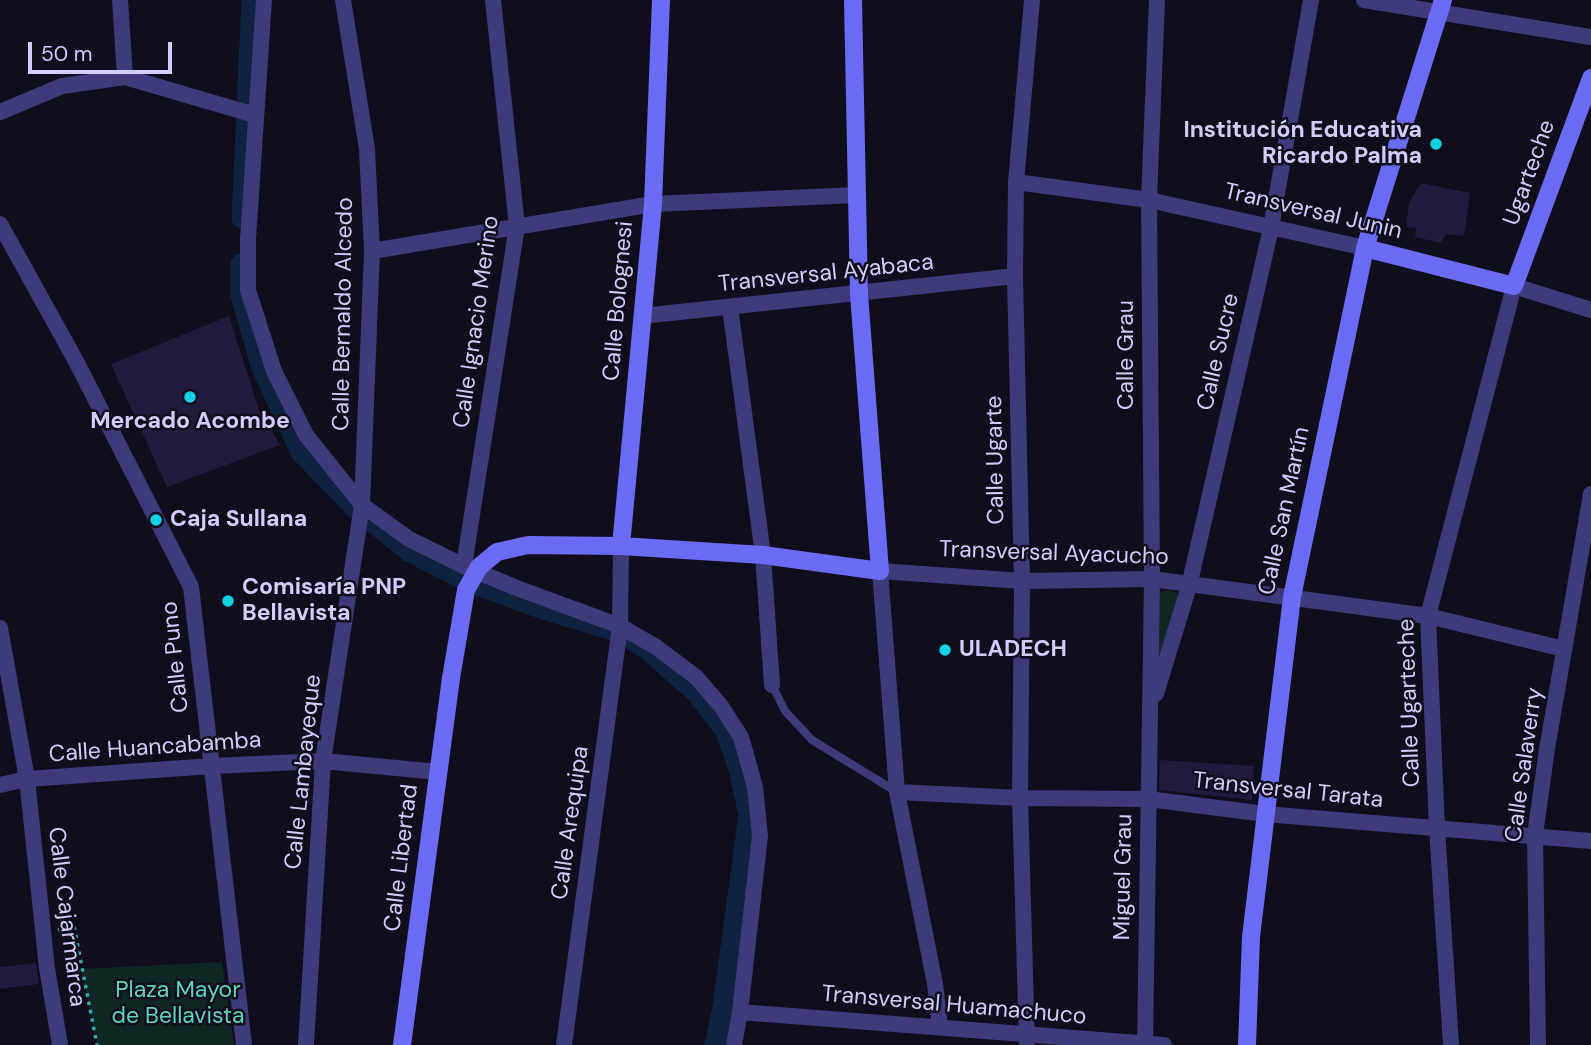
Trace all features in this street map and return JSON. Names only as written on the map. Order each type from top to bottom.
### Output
[{"type":"main road","name":"Calle Bolognesi","points":[[621,546],[653,204],[661,0]]},
{"type":"main road","points":[[853,0],[859,294],[880,571]]},
{"type":"main road","name":"Calle San Martín","points":[[1247,1045],[1251,937],[1292,597],[1365,248],[1441,7]]},
{"type":"main road","name":"Ugarteche","points":[[1514,286],[1591,78]]},
{"type":"main road","name":"Transversal Junin","points":[[1365,248],[1514,286]]},
{"type":"main road","name":"Calle Libertad","points":[[402,1045],[451,678],[466,590],[479,567],[497,552],[528,545],[621,546]]},
{"type":"main road","name":"Transversal Ayacucho","points":[[621,546],[763,555],[880,571]]},
{"type":"street","points":[[120,0],[125,77]]},
{"type":"street","points":[[264,0],[247,239],[248,290],[274,371],[306,435],[362,505],[409,539],[464,566],[620,626],[656,647],[696,677],[720,706],[741,737],[755,787],[760,836],[734,1045]]},
{"type":"street","name":"Calle Bernaldo Alcedo","points":[[342,0],[367,149],[372,251],[362,505]]},
{"type":"street","name":"Calle Ignacio Merino","points":[[464,566],[517,226],[494,0]]},
{"type":"street","name":"Calle Ugarte","points":[[1026,1040],[1020,798],[1022,581],[1015,276],[1016,182],[1032,0]]},
{"type":"street","name":"Calle Grau","points":[[1151,710],[1149,200],[1157,0]]},
{"type":"street","name":"Calle Sucre","points":[[1151,710],[1189,586],[1271,228],[1311,0]]},
{"type":"street","points":[[1364,0],[1441,7],[1591,37]]},
{"type":"street","points":[[0,112],[62,86],[125,77],[255,115]]},
{"type":"street","name":"Transversal Junin","points":[[1016,182],[1149,200],[1365,248]]},
{"type":"street","points":[[372,251],[653,204],[856,195]]},
{"type":"street","name":"Calle Puno","points":[[0,224],[77,363],[191,587],[244,1045]]},
{"type":"street","name":"Transversal Ayabaca","points":[[642,316],[1015,276]]},
{"type":"street","points":[[1514,286],[1591,310]]},
{"type":"street","name":"Calle Ugarteche","points":[[1451,1045],[1437,828],[1428,616],[1514,286]]},
{"type":"street","points":[[730,307],[763,555],[772,685]]},
{"type":"street","name":"Calle Salaverry","points":[[1538,1045],[1535,835],[1591,494]]},
{"type":"street","name":"Calle Lambayeque","points":[[306,1045],[323,761],[362,505]]},
{"type":"street","name":"Calle Bolognesi","points":[[620,606],[621,546]]},
{"type":"street","points":[[880,571],[897,792],[935,984],[940,1026]]},
{"type":"street","name":"Transversal Ayacucho","points":[[880,571],[1022,581],[1152,579],[1428,616],[1564,649]]},
{"type":"street","name":"Calle Arequipa","points":[[564,1045],[620,626],[620,606]]},
{"type":"street","name":"Calle Cajarmarca","points":[[0,628],[27,779],[47,968],[60,1045]]},
{"type":"street","name":"Miguel Grau","points":[[1145,1044],[1147,799],[1151,710]]},
{"type":"street","name":"Calle Huancabamba","points":[[0,785],[27,779],[323,761],[438,772]]},
{"type":"street","name":"Transversal Tarata","points":[[897,792],[1020,798],[1147,799],[1265,814],[1591,841]]},
{"type":"street","name":"Transversal Huamachuco","points":[[740,1012],[940,1026],[1026,1040],[1164,1045]]},
{"type":"lane","points":[[772,685],[785,711],[812,740],[897,792]]},
{"type":"path","points":[[57,930],[74,926],[97,1045]]},
{"type":"green space","points":[[1168,590],[1177,593],[1177,601],[1159,666],[1158,593]]},
{"type":"green space","name":"Plaza Mayor de Bellavista","points":[[222,962],[234,1045],[97,1045],[81,969]]},
{"type":"building","points":[[1421,183],[1470,193],[1464,236],[1446,234],[1441,243],[1415,237],[1416,228],[1406,227],[1409,202]]},
{"type":"building","name":"Mercado Acombe","points":[[229,316],[259,410],[280,445],[167,487],[111,364]]},
{"type":"building","points":[[1160,760],[1254,766],[1252,800],[1159,790]]},
{"type":"building","points":[[36,963],[39,984],[0,989],[0,967]]},
{"type":"waterway","points":[[242,218],[252,0]]},
{"type":"waterway","points":[[241,264],[241,295],[262,368],[301,452],[355,508],[410,552],[469,582],[540,608],[619,632],[647,649],[696,692],[726,731],[739,769],[749,815],[723,1007],[715,1045]]},
{"type":"place","name":"Institución Educativa Ricardo Palma","points":[[1436,144]]},
{"type":"place","name":"Mercado Acombe","points":[[190,397]]},
{"type":"place","name":"Caja Sullana","points":[[156,520]]},
{"type":"place","name":"Comisaría PNP Bellavista","points":[[228,601]]},
{"type":"place","name":"ULADECH","points":[[945,650]]}]
